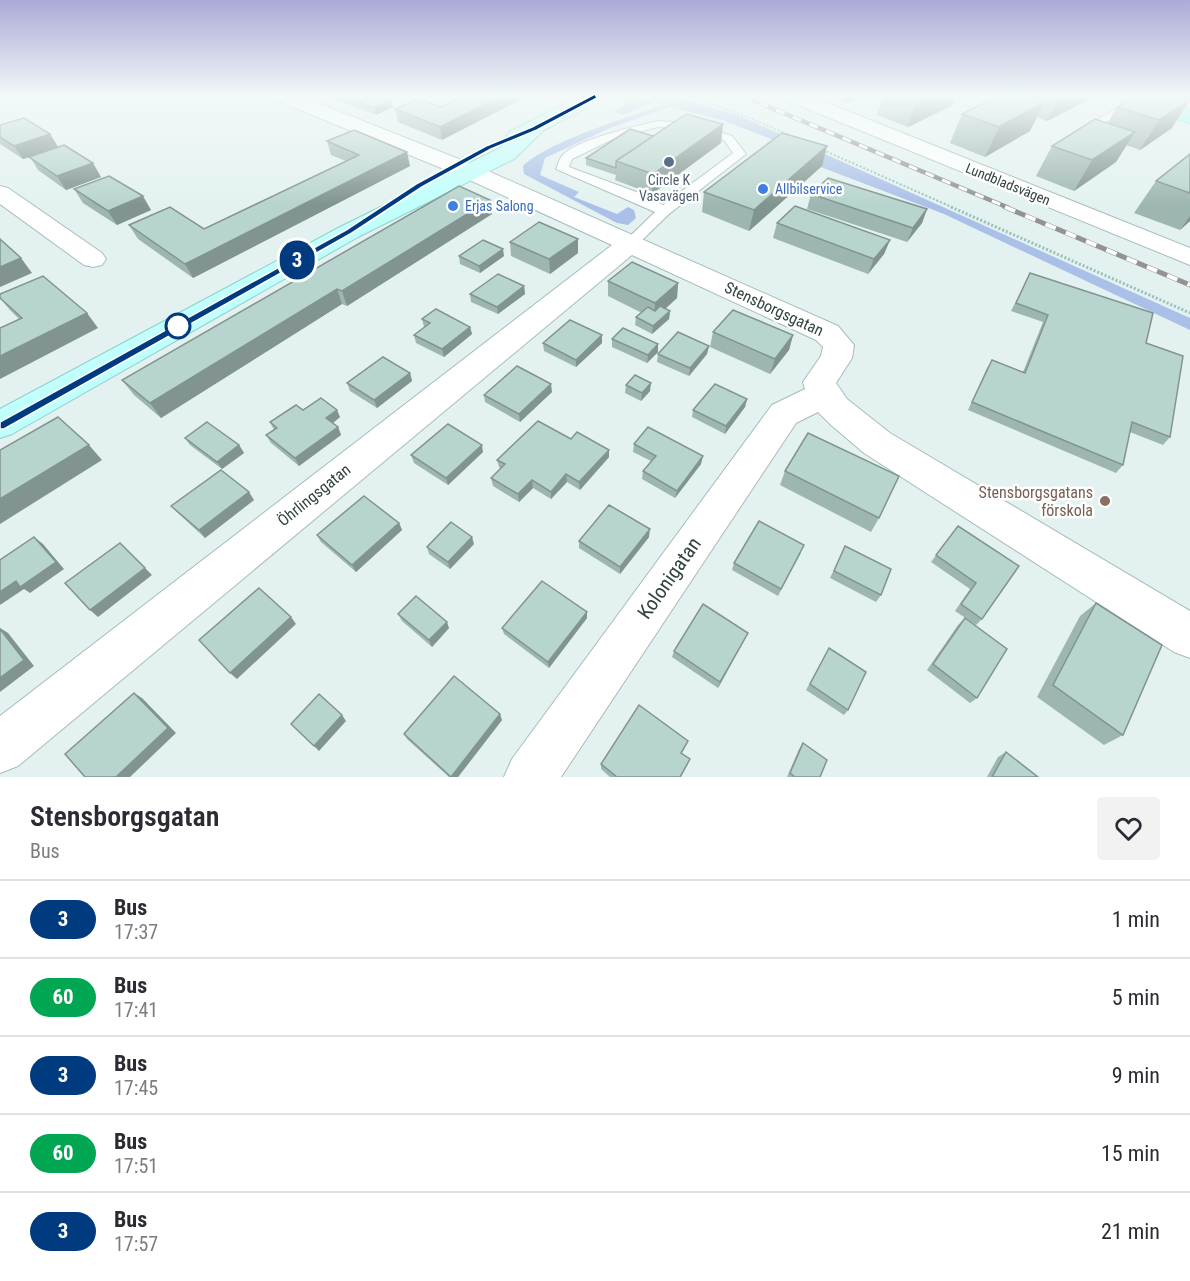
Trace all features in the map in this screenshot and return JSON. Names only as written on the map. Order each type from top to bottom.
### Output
[{"type":"main road","points":[[0,425],[463,169],[506,154],[530,132]]},
{"type":"street","name":"Stensborgsgatan","points":[[372,132],[463,169],[827,333],[839,345],[836,358],[819,382],[822,395]]},
{"type":"street","name":"Lundbladsvägen","points":[[882,132],[1190,257]]},
{"type":"street","points":[[0,193],[93,259]]},
{"type":"street","name":"Öhrlingsgatan","points":[[0,748],[630,244]]},
{"type":"street","points":[[822,395],[877,443],[1190,636]]},
{"type":"street","name":"Kolonigatan","points":[[530,777],[784,414],[822,395]]},
{"type":"lane","points":[[624,132],[613,135],[567,157],[562,169],[634,196],[664,211]]},
{"type":"lane","points":[[630,244],[664,211],[740,154],[728,138],[710,132]]},
{"type":"path","points":[[783,132],[798,139]]},
{"type":"path","points":[[819,149],[1190,313]]},
{"type":"shaded area","points":[[587,132],[601,132],[545,158],[540,175],[579,192],[574,197],[617,214],[628,207],[634,210],[636,218],[628,225],[617,223],[524,174],[523,166],[536,156]]},
{"type":"shaded area","points":[[754,132],[776,132],[1190,318],[1190,330],[944,214],[797,158],[802,151]]},
{"type":"building","points":[[0,132],[50,134],[14,146],[0,137]]},
{"type":"building","points":[[348,132],[359,132],[407,152],[185,264],[129,225],[170,207],[204,229],[359,155],[327,141]]},
{"type":"building","points":[[625,132],[641,132],[653,136],[616,161],[616,168],[586,158]]},
{"type":"building","points":[[659,132],[711,132],[653,174],[616,161]]},
{"type":"building","points":[[1074,132],[1135,132],[1092,160],[1052,146]]},
{"type":"building","points":[[782,133],[827,146],[754,210],[704,192]]},
{"type":"building","points":[[64,145],[93,163],[57,176],[29,157]]},
{"type":"building","points":[[1190,154],[1190,193],[1156,181]]},
{"type":"building","points":[[109,176],[143,196],[108,211],[74,189]]},
{"type":"building","points":[[828,178],[927,209],[913,228],[811,194]]},
{"type":"building","points":[[459,186],[490,200],[342,291],[337,289],[150,403],[122,380]]},
{"type":"building","points":[[795,206],[890,240],[874,259],[777,223]]},
{"type":"building","points":[[539,222],[578,239],[549,259],[510,242]]},
{"type":"building","points":[[0,239],[21,258],[0,267]]},
{"type":"building","points":[[483,240],[503,249],[479,266],[459,256]]},
{"type":"building","points":[[632,262],[678,283],[655,303],[608,281]]},
{"type":"building","points":[[1030,273],[1153,313],[1146,343],[1183,356],[1170,437],[1132,422],[1123,465],[972,402],[992,360],[1025,373],[1048,315],[1016,303]]},
{"type":"building","points":[[498,274],[524,286],[497,307],[470,294]]},
{"type":"building","points":[[43,276],[87,313],[0,356],[0,328],[22,318],[0,298],[0,294]]},
{"type":"building","points":[[660,306],[670,311],[653,326],[636,317],[648,307],[655,311]]},
{"type":"building","points":[[436,309],[470,327],[442,349],[414,335],[430,323],[422,319]]},
{"type":"building","points":[[733,310],[793,335],[775,359],[713,332]]},
{"type":"building","points":[[570,320],[602,335],[576,360],[543,343]]},
{"type":"building","points":[[623,328],[658,344],[648,355],[612,339]]},
{"type":"building","points":[[678,332],[709,346],[690,368],[658,354]]},
{"type":"building","points":[[383,357],[410,373],[374,400],[347,383]]},
{"type":"building","points":[[517,366],[551,384],[519,414],[484,395]]},
{"type":"building","points":[[635,375],[651,383],[642,393],[626,385]]},
{"type":"building","points":[[715,384],[747,399],[726,426],[693,410]]},
{"type":"building","points":[[321,398],[337,410],[326,418],[338,427],[295,458],[266,435],[277,428],[270,422],[296,405],[303,410]]},
{"type":"building","points":[[58,417],[89,445],[0,499],[0,450]]},
{"type":"building","points":[[538,421],[571,439],[577,432],[609,450],[579,482],[566,474],[551,492],[532,480],[518,494],[491,478],[505,464],[497,460]]},
{"type":"building","points":[[207,422],[239,445],[217,462],[185,438]]},
{"type":"building","points":[[448,424],[482,445],[446,478],[411,455]]},
{"type":"building","points":[[648,427],[703,456],[677,491],[643,471],[656,456],[634,444]]},
{"type":"building","points":[[808,433],[899,476],[879,518],[785,471]]},
{"type":"building","points":[[221,470],[249,492],[199,530],[171,506]]},
{"type":"building","points":[[364,496],[399,523],[352,565],[317,535]]},
{"type":"building","points":[[609,505],[650,529],[620,567],[579,541]]},
{"type":"building","points":[[759,521],[804,545],[781,589],[734,563]]},
{"type":"building","points":[[451,522],[472,537],[448,562],[427,547]]},
{"type":"building","points":[[958,526],[1019,566],[982,619],[961,604],[976,583],[936,555]]},
{"type":"building","points":[[34,537],[56,562],[20,587],[16,581],[0,592],[0,560]]},
{"type":"building","points":[[120,543],[145,568],[90,610],[65,583]]},
{"type":"building","points":[[845,546],[891,569],[881,595],[834,571]]},
{"type":"building","points":[[542,581],[587,612],[548,662],[502,628]]},
{"type":"building","points":[[259,588],[291,617],[230,673],[199,640]]},
{"type":"building","points":[[416,596],[447,622],[429,640],[398,614]]},
{"type":"building","points":[[1096,603],[1162,645],[1123,735],[1053,685]]},
{"type":"building","points":[[703,604],[748,633],[720,682],[674,651]]},
{"type":"building","points":[[965,618],[1007,649],[977,698],[933,664]]},
{"type":"building","points":[[0,629],[24,660],[0,678]]},
{"type":"building","points":[[829,648],[866,672],[848,710],[810,684]]},
{"type":"building","points":[[454,676],[500,714],[451,777],[404,734]]},
{"type":"building","points":[[134,693],[168,728],[116,777],[85,777],[65,754]]},
{"type":"building","points":[[319,694],[342,715],[314,746],[291,724]]},
{"type":"building","points":[[639,705],[688,741],[681,753],[690,759],[680,777],[617,777],[601,764]]},
{"type":"building","points":[[803,743],[827,760],[820,777],[795,777],[790,773]]},
{"type":"building","points":[[1006,752],[1038,777],[992,777]]},
{"type":"railway","points":[[829,132],[1009,208]]},
{"type":"railway","points":[[1005,207],[1190,285]]},
{"type":"bus line","name":"3","points":[[0,425],[349,231],[419,185],[489,147],[525,132]]},
{"type":"place","name":"Circle K Vasavägen","points":[[669,162]]},
{"type":"place","name":"Allbilservice","points":[[763,189]]},
{"type":"place","name":"Erjas Salong","points":[[453,206]]},
{"type":"place","name":"Stensborgsgatans förskola","points":[[1105,501]]}]
